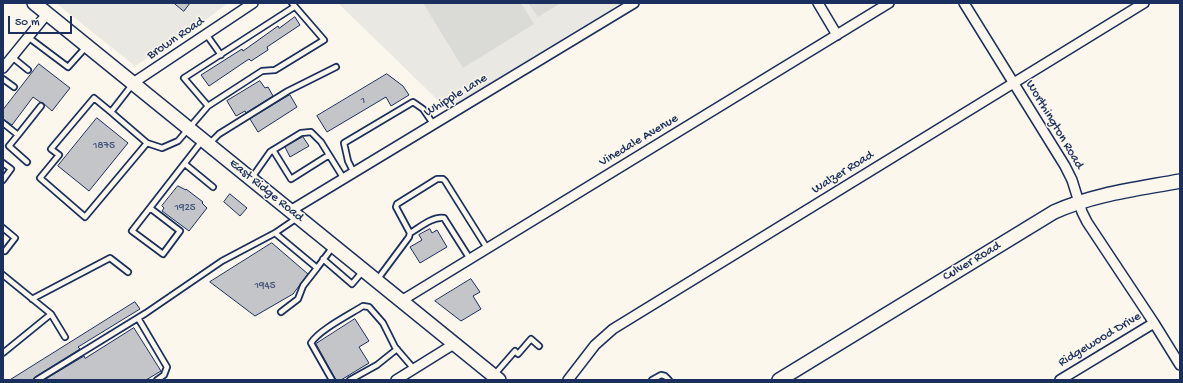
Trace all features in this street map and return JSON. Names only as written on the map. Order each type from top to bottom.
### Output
[{"type":"main road","name":"East Ridge Road","points":[[34,3],[496,378]]},
{"type":"main road","name":"Culver Road","points":[[779,380],[1054,212],[1095,197],[1180,181]]},
{"type":"street","name":"Brown Road","points":[[133,83],[253,3]]},
{"type":"street","name":"Whipple Lane","points":[[294,214],[344,179],[634,3]]},
{"type":"street","points":[[818,3],[837,35]]},
{"type":"street","name":"Vinedale Avenue","points":[[401,301],[889,3]]},
{"type":"street","name":"Worthington Road","points":[[964,3],[1067,170],[1072,180],[1082,212],[1093,231],[1154,322],[1180,365]]},
{"type":"street","name":"Walzer Road","points":[[568,380],[595,345],[613,329],[1144,3]]},
{"type":"street","points":[[3,68],[47,14]]},
{"type":"street","name":"Ridgewood Drive","points":[[1060,380],[1154,322]]},
{"type":"street","points":[[396,380],[454,344]]},
{"type":"lane","points":[[147,143],[85,216],[40,178],[59,156],[51,149],[94,98],[147,143],[162,148],[178,141],[208,106],[262,71],[275,70],[324,40],[293,5],[184,78],[208,106]]},
{"type":"lane","points":[[206,34],[220,55]]},
{"type":"lane","points":[[28,37],[68,68],[87,46]]},
{"type":"lane","points":[[12,57],[28,70]]},
{"type":"lane","points":[[150,208],[180,232],[163,254],[132,231],[150,208],[185,164],[206,142],[288,91],[336,67]]},
{"type":"lane","points":[[3,79],[14,87]]},
{"type":"lane","points":[[110,112],[133,83]]},
{"type":"lane","points":[[354,173],[348,161],[344,143],[413,102],[423,108],[434,125]]},
{"type":"lane","points":[[27,162],[9,146],[41,106]]},
{"type":"lane","points":[[3,123],[18,135]]},
{"type":"lane","points":[[251,179],[270,152],[301,132],[311,132],[321,142],[344,179]]},
{"type":"lane","points":[[273,150],[291,179],[329,155]]},
{"type":"lane","points":[[3,163],[11,169],[3,180]]},
{"type":"lane","points":[[185,164],[213,187]]},
{"type":"lane","points":[[410,233],[396,207],[397,204],[437,179],[443,179],[446,181],[487,248]]},
{"type":"lane","points":[[36,380],[138,318],[222,261],[275,233],[294,214]]},
{"type":"lane","points":[[377,281],[407,241],[410,233],[440,217],[444,218],[470,259]]},
{"type":"lane","points":[[3,228],[15,238],[5,251]]},
{"type":"lane","points":[[275,233],[316,268]]},
{"type":"lane","points":[[281,312],[298,299],[303,286],[334,246]]},
{"type":"lane","points":[[32,299],[110,258],[128,272]]},
{"type":"lane","points":[[323,259],[352,284],[363,270]]},
{"type":"lane","points":[[3,275],[50,314],[65,337]]},
{"type":"lane","points":[[332,380],[311,343],[314,338],[363,306],[370,307],[383,323],[397,349],[414,369]]},
{"type":"lane","points":[[3,353],[50,314]]},
{"type":"lane","points":[[138,318],[167,367],[164,375],[157,380]]},
{"type":"lane","points":[[496,378],[515,351],[518,354],[531,339],[538,346]]},
{"type":"lane","points":[[350,380],[377,365],[397,349]]},
{"type":"lane","points":[[652,380],[661,375],[665,376],[669,380]]},
{"type":"shaded area","points":[[56,3],[228,3],[199,25],[135,66]]},
{"type":"shaded area","points":[[338,3],[635,3],[452,114]]},
{"type":"shaded area","points":[[423,3],[521,3],[534,24],[463,68]]},
{"type":"shaded area","points":[[528,3],[561,3],[538,17]]},
{"type":"building","points":[[174,3],[190,3],[184,11]]},
{"type":"building","points":[[295,17],[300,25],[267,47],[268,50],[251,61],[249,59],[209,86],[201,75],[242,49],[243,51],[278,26],[279,28]]},
{"type":"building","points":[[39,64],[70,88],[52,111],[33,97],[12,125],[3,119],[3,110]]},
{"type":"building","points":[[387,74],[403,86],[409,95],[391,106],[386,97],[327,132],[317,116]]},
{"type":"building","points":[[260,81],[265,88],[268,87],[273,96],[246,113],[245,111],[236,116],[227,101]]},
{"type":"building","points":[[290,95],[297,107],[258,132],[250,119]]},
{"type":"building","points":[[97,118],[128,143],[89,191],[58,166]]},
{"type":"building","points":[[303,137],[309,146],[290,157],[285,147]]},
{"type":"building","points":[[178,186],[186,189],[203,202],[202,203],[207,208],[189,231],[162,211],[164,208],[162,206]]},
{"type":"building","points":[[230,194],[247,208],[240,216],[224,202]]},
{"type":"building","points":[[430,229],[432,233],[437,230],[447,247],[420,263],[410,247],[422,240],[419,235]]},
{"type":"building","points":[[272,243],[308,274],[293,294],[255,316],[210,282]]},
{"type":"building","points":[[471,279],[480,292],[473,296],[481,309],[461,321],[435,301]]},
{"type":"building","points":[[135,302],[140,309],[78,347],[80,349],[35,377],[33,380],[10,380]]},
{"type":"building","points":[[355,319],[369,341],[359,347],[369,363],[341,380],[336,380],[316,344]]},
{"type":"building","points":[[134,328],[161,371],[146,380],[44,380],[84,356],[85,358]]}]
